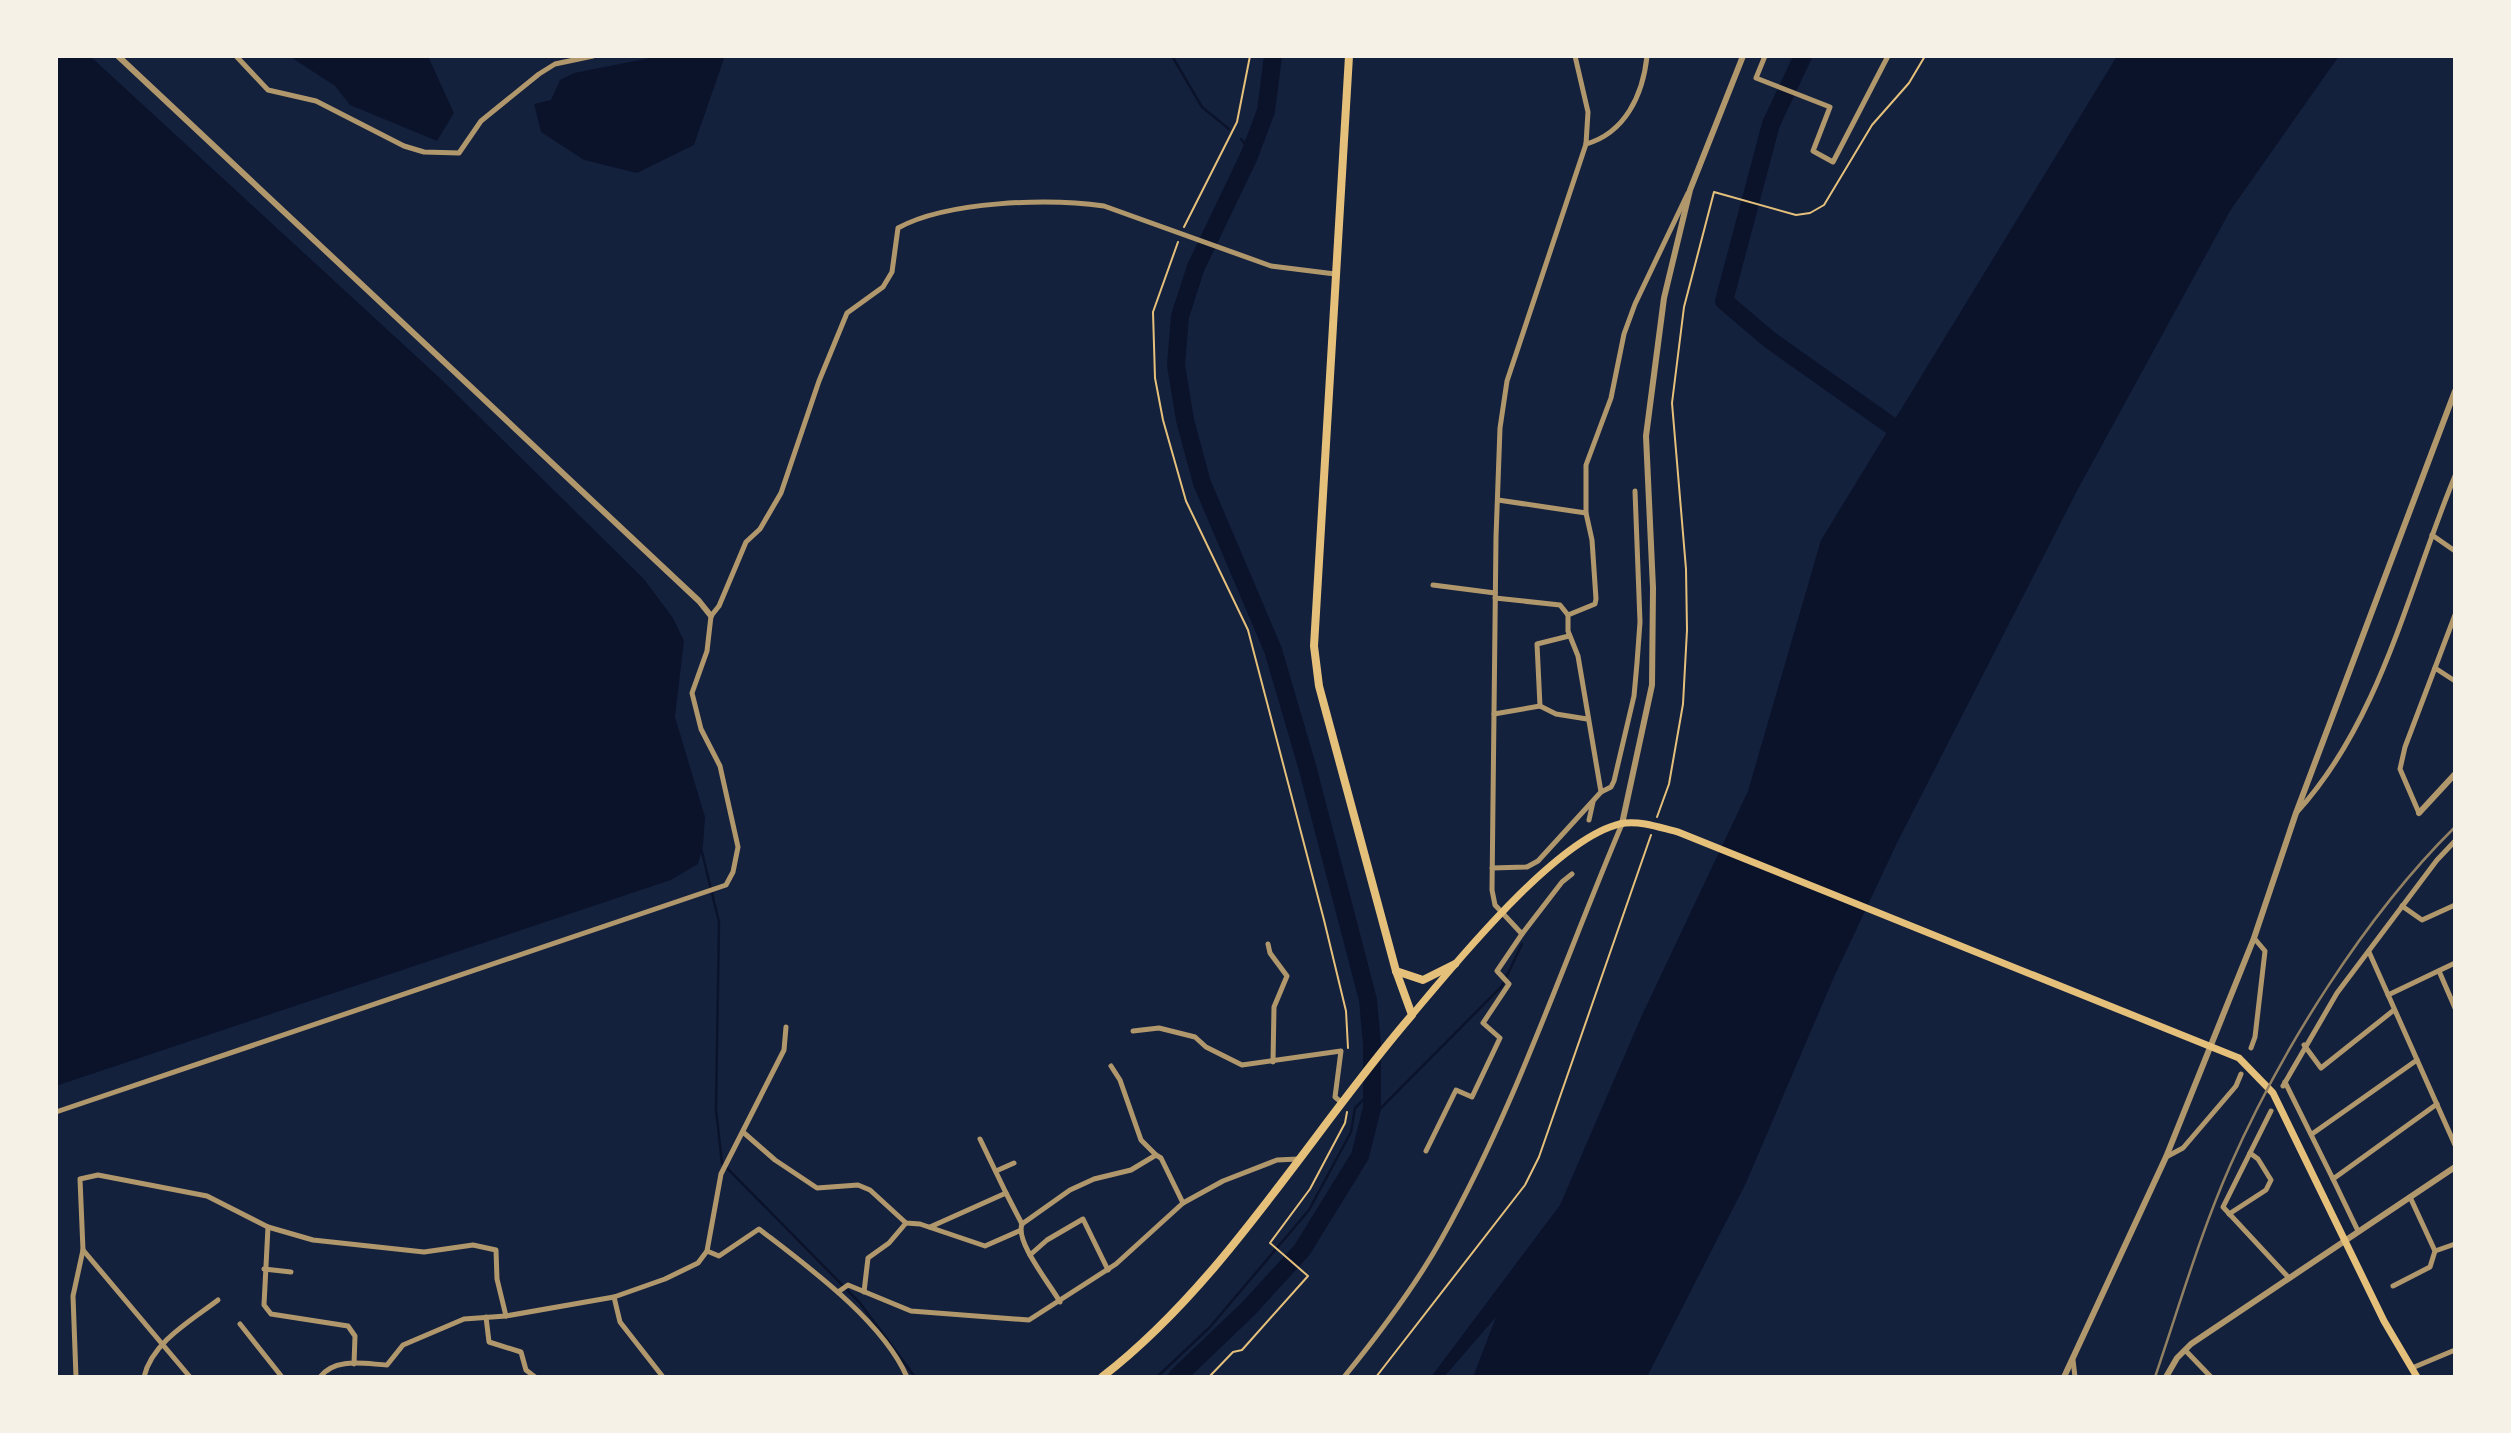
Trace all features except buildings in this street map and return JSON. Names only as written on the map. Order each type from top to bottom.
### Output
[{"type":"main road","points":[[1349,56],[1314,646],[1319,686],[1396,971],[1412,1015]]},
{"type":"main road","points":[[1102,1377],[1162,1322],[1243,1232],[1397,1032],[1502,911],[1577,846],[1626,823],[1678,832],[2239,1058],[2260,1076],[2273,1093],[2384,1321],[2417,1377]]},
{"type":"main road","points":[[1396,971],[1423,980],[1455,964]]},
{"type":"street","points":[[118,56],[699,601],[710,616]]},
{"type":"street","points":[[236,56],[268,90],[316,101],[404,146],[424,152],[459,153],[481,121],[539,74],[555,64],[593,56]]},
{"type":"street","points":[[1522,934],[1493,898],[1495,596],[1500,428],[1507,381],[1572,193],[1586,144],[1588,112],[1575,56]]},
{"type":"street","points":[[1586,144],[1604,139],[1628,114],[1640,93],[1647,56]]},
{"type":"street","points":[[1569,615],[1595,604],[1597,599],[1592,540],[1586,513],[1587,466],[1611,398],[1624,334],[1638,298],[1690,190],[1743,56]]},
{"type":"street","points":[[1765,56],[1756,78],[1830,107],[1813,151],[1833,162],[1888,56]]},
{"type":"street","points":[[1344,1377],[1421,1273],[1474,1178],[1511,1101],[1626,823],[1647,719],[1654,651],[1646,474],[1650,394],[1664,298],[1690,190]]},
{"type":"street","points":[[56,1112],[726,886],[733,872],[738,847],[720,766],[701,729],[692,693],[707,651],[710,616],[719,606],[746,542],[760,529],[781,493],[819,381],[847,313],[883,287],[892,272],[898,228],[928,216],[1025,201],[1054,200],[1104,206],[1271,266],[1335,274]]},
{"type":"street","points":[[2064,1377],[2166,1157],[2254,938],[2296,813],[2455,391]]},
{"type":"street","points":[[2296,813],[2330,770],[2367,708],[2452,489],[2455,475]]},
{"type":"street","points":[[1492,868],[1527,867],[1538,861],[1614,781],[1634,696],[1640,622],[1635,491]]},
{"type":"street","points":[[1499,500],[1586,513]]},
{"type":"street","points":[[2432,535],[2455,551]]},
{"type":"street","points":[[1433,585],[1560,605],[1569,615],[1569,636],[1578,656],[1601,792]]},
{"type":"street","points":[[2455,617],[2405,747],[2400,769],[2418,813],[2455,774]]},
{"type":"street","points":[[1540,706],[1537,644],[1569,636]]},
{"type":"street","points":[[2435,668],[2455,681]]},
{"type":"street","points":[[1494,715],[1540,706],[1556,714],[1587,719]]},
{"type":"street","points":[[1589,820],[1594,800]]},
{"type":"street","points":[[2358,1231],[2312,1134],[2284,1084],[2337,993],[2455,841]]},
{"type":"street","points":[[1426,1151],[1457,1090],[1472,1097],[1500,1038],[1483,1023],[1510,984],[1497,971],[1562,882],[1572,874]]},
{"type":"street","points":[[2402,906],[2422,919],[2455,905]]},
{"type":"street","points":[[2250,1048],[2255,1037],[2265,951],[2254,938]]},
{"type":"street","points":[[1268,944],[1270,953],[1287,976],[1274,1007],[1273,1062]]},
{"type":"street","points":[[2369,952],[2455,1144]]},
{"type":"street","points":[[2388,995],[2455,963]]},
{"type":"street","points":[[2439,971],[2455,1009]]},
{"type":"street","points":[[2305,1045],[2321,1068],[2394,1010]]},
{"type":"street","points":[[320,1377],[330,1368],[354,1364],[387,1365],[411,1341],[464,1318],[506,1316],[614,1297],[666,1279],[698,1263],[707,1251],[721,1174],[784,1050],[786,1027]]},
{"type":"street","points":[[1133,1031],[1158,1028],[1195,1037],[1206,1047],[1242,1065],[1340,1051],[1335,1097],[1344,1098]]},
{"type":"street","points":[[2312,1134],[2417,1060]]},
{"type":"street","points":[[1111,1066],[1120,1080],[1141,1140],[1161,1158],[1183,1203]]},
{"type":"street","points":[[2166,1157],[2183,1149],[2236,1086],[2241,1074]]},
{"type":"street","points":[[2333,1178],[2437,1104]]},
{"type":"street","points":[[2271,1111],[2223,1207],[2289,1278]]},
{"type":"street","points":[[743,1132],[775,1160],[817,1188],[858,1185],[870,1190],[905,1223],[930,1227],[985,1246],[1019,1231]]},
{"type":"street","points":[[980,1139],[1021,1224]]},
{"type":"street","points":[[2229,1214],[2266,1190],[2271,1180],[2258,1158],[2250,1153]]},
{"type":"street","points":[[1060,1302],[1030,1255],[1019,1231],[1021,1224],[1070,1189],[1094,1179],[1131,1170],[1156,1155]]},
{"type":"street","points":[[838,1292],[848,1285],[911,1311],[1029,1320],[1108,1270],[1183,1203],[1223,1181],[1282,1159],[1298,1159]]},
{"type":"street","points":[[996,1171],[1014,1163]]},
{"type":"street","points":[[2166,1377],[2185,1350],[2345,1239],[2455,1167]]},
{"type":"street","points":[[76,1377],[74,1296],[82,1250],[80,1179],[98,1175],[207,1196],[256,1218],[268,1227],[299,1238],[377,1250],[424,1252],[473,1245],[496,1250],[497,1279],[506,1316]]},
{"type":"street","points":[[930,1227],[1006,1193]]},
{"type":"street","points":[[2393,1286],[2430,1267],[2435,1251],[2410,1196]]},
{"type":"street","points":[[1030,1255],[1046,1240],[1083,1219],[1108,1270]]},
{"type":"street","points":[[864,1293],[868,1258],[889,1243],[905,1223]]},
{"type":"street","points":[[268,1227],[264,1304],[271,1314],[348,1325],[355,1336],[354,1364]]},
{"type":"street","points":[[707,1251],[719,1256],[759,1229],[838,1292],[889,1347],[907,1377]]},
{"type":"street","points":[[2435,1251],[2455,1244]]},
{"type":"street","points":[[82,1250],[190,1377]]},
{"type":"street","points":[[264,1269],[291,1272]]},
{"type":"street","points":[[2402,1282],[2405,1290]]},
{"type":"street","points":[[614,1297],[620,1322],[663,1377]]},
{"type":"street","points":[[144,1377],[146,1368],[162,1345],[218,1300]]},
{"type":"street","points":[[486,1317],[489,1342],[521,1352],[526,1370],[535,1377]]},
{"type":"street","points":[[240,1324],[282,1377]]},
{"type":"street","points":[[2185,1350],[2211,1377]]},
{"type":"street","points":[[2412,1368],[2455,1350]]},
{"type":"street","points":[[2073,1357],[2074,1377]]},
{"type":"path","points":[[1250,56],[1237,122],[1182,235],[1153,312],[1154,378],[1186,501],[1248,630],[1334,958],[1349,1031],[1348,1052]]},
{"type":"path","points":[[1209,1377],[1233,1352],[1242,1350],[1308,1276],[1270,1243],[1326,1161],[1345,1123],[1344,1098]]},
{"type":"water","points":[[56,56],[90,56],[442,380],[644,579],[673,618],[684,641],[675,717],[705,817],[703,846],[698,864],[671,880],[56,1086]]},
{"type":"water","points":[[289,56],[428,56],[454,113],[437,141],[350,105],[335,86]]},
{"type":"water","points":[[660,56],[725,56],[694,145],[637,173],[584,160],[541,132],[534,104],[551,100],[560,80],[574,73]]},
{"type":"water","points":[[2117,56],[2339,56],[2230,211],[2078,489],[1897,843],[1834,977],[1746,1183],[1647,1377],[1473,1377],[1496,1317],[1444,1377],[1431,1377],[1560,1205],[1642,1015],[1748,791],[1821,540]]},
{"type":"waterway","points":[[1172,56],[1202,107],[1229,129]]},
{"type":"waterway","points":[[1177,1377],[1249,1308],[1302,1250],[1360,1156],[1372,1108],[1372,1044],[1368,1000],[1307,766],[1273,650],[1202,483],[1185,420],[1176,365],[1180,316],[1196,267],[1249,156],[1266,111],[1273,56]]},
{"type":"waterway","points":[[1803,56],[1771,124],[1724,301],[1770,340],[1910,439]]},
{"type":"waterway","points":[[1241,139],[1251,151]]},
{"type":"waterway","points":[[701,848],[719,922],[716,1110],[722,1163],[860,1303],[915,1377]]},
{"type":"waterway","points":[[1366,1123],[1502,986],[1522,944]]},
{"type":"waterway","points":[[1157,1377],[1210,1327],[1309,1210],[1351,1132],[1355,1108],[1371,1092]]},
{"type":"railway","points":[[2155,1377],[2219,1192],[2274,1077],[2328,986],[2358,943],[2389,901],[2455,827]]}]
